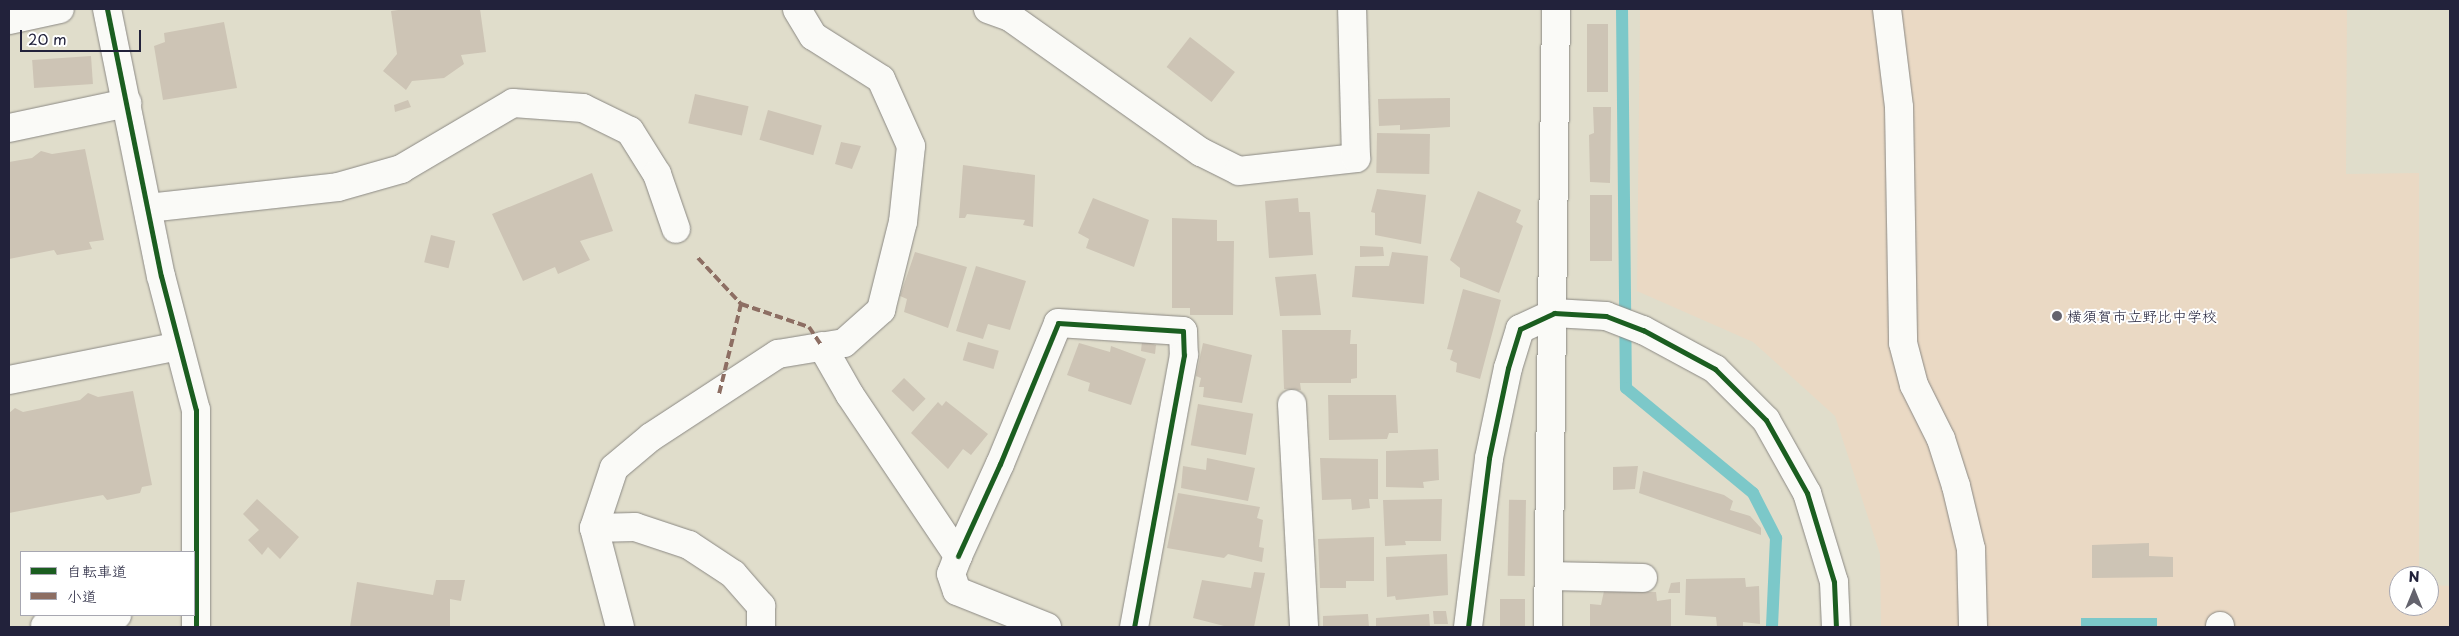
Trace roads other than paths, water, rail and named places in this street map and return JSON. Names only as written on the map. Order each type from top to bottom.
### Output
[{"type":"street","points":[[9,20],[60,9]]},
{"type":"street","points":[[107,9],[148,208],[179,346],[196,410],[195,611]]},
{"type":"street","points":[[620,627],[594,528],[614,468],[651,437],[778,354],[844,343],[881,310],[903,222],[911,146],[881,79],[813,36],[797,9]]},
{"type":"street","points":[[988,9],[1010,16],[1201,152],[1239,171],[1356,158],[1352,9]]},
{"type":"street","points":[[1548,627],[1554,313],[1556,9]]},
{"type":"street","points":[[1887,9],[1900,107],[1903,343],[1914,385],[1941,439],[1956,486],[1971,549],[1973,627]]},
{"type":"street","points":[[9,128],[126,103]]},
{"type":"street","points":[[148,208],[338,187],[401,169],[513,103],[583,108],[630,131],[657,174],[676,229]]},
{"type":"street","points":[[1468,627],[1489,458],[1508,368],[1520,329],[1554,313],[1606,316],[1643,330],[1716,369],[1766,420],[1808,493],[1834,582],[1836,627]]},
{"type":"street","points":[[1047,627],[957,590],[951,574],[1000,464],[1058,323],[1183,331],[1184,355],[1134,627]]},
{"type":"street","points":[[9,380],[179,346]]},
{"type":"street","points":[[822,346],[850,395],[958,556]]},
{"type":"street","points":[[1292,404],[1304,627]]},
{"type":"street","points":[[594,528],[635,527],[689,545],[733,574],[760,606],[761,627]]},
{"type":"street","points":[[1549,576],[1643,578]]},
{"type":"street","points":[[45,626],[110,616]]},
{"type":"water","points":[[2081,618],[2157,618],[2157,627],[2081,627]]},
{"type":"waterway","points":[[1622,9],[1626,388],[1753,493],[1776,538],[1772,627]]},
{"type":"place","name":"横須賀市立野比中学校","points":[[2057,316]]}]
